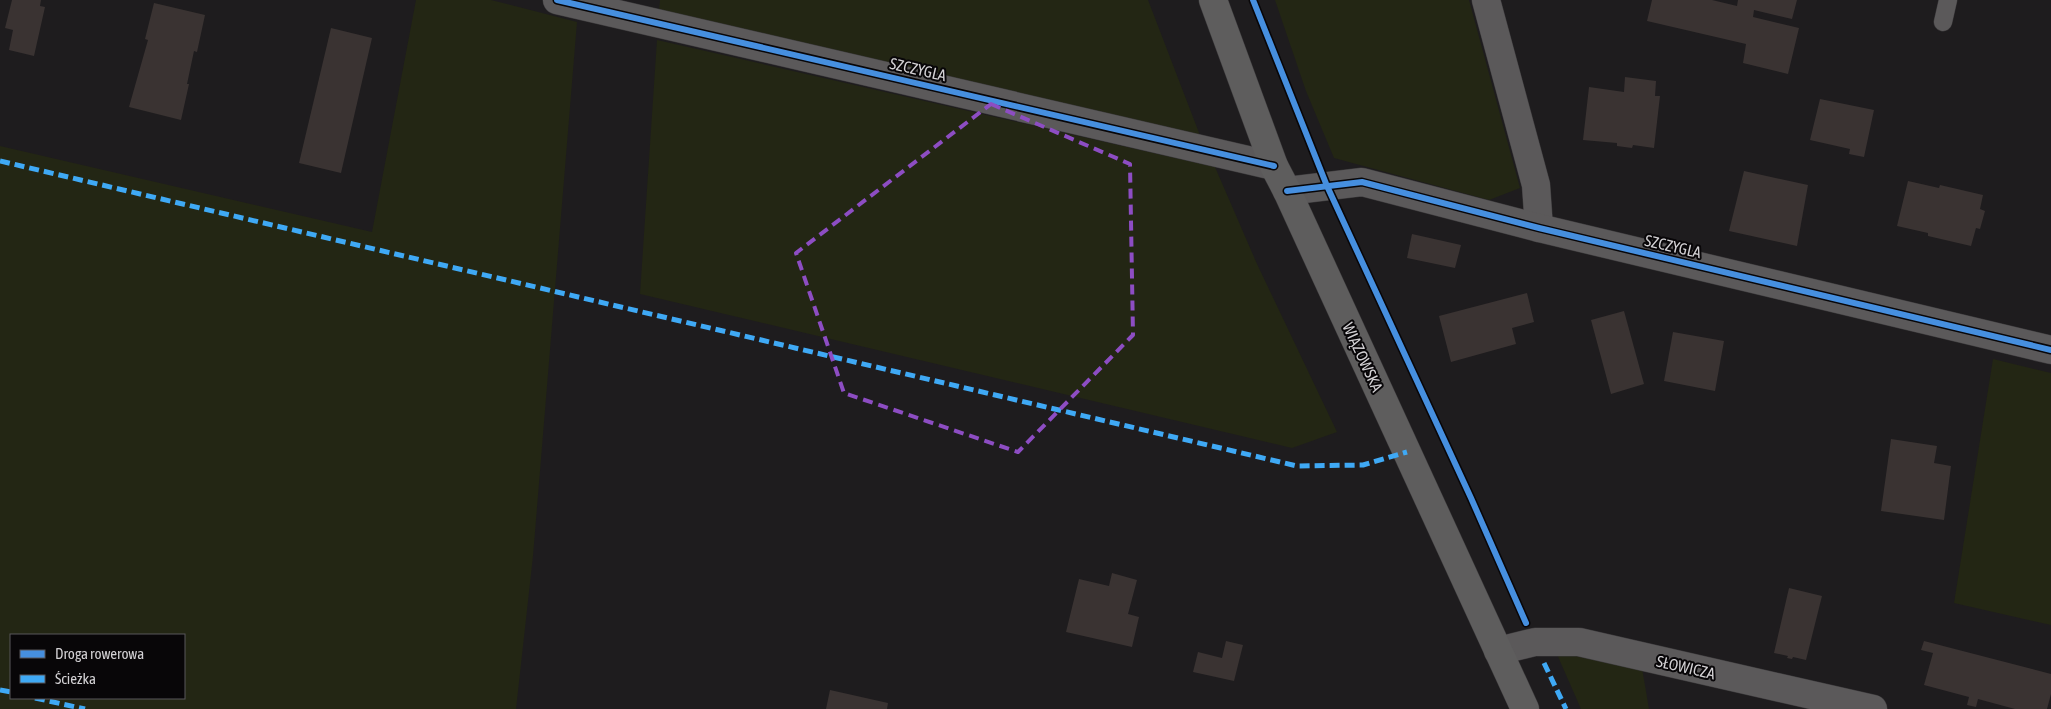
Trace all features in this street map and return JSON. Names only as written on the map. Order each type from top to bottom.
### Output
[{"type":"main road","name":"WIĄZOWSKA","points":[[1213,0],[1274,166],[1525,709]]},
{"type":"street","name":"SZCZYGLA","points":[[557,0],[1274,166]]},
{"type":"street","points":[[1486,0],[1536,185],[1539,228]]},
{"type":"street","name":"SZCZYGLA","points":[[1287,191],[1362,182],[1539,228],[2051,350]]},
{"type":"street","name":"SŁOWICZA","points":[[1498,651],[1535,642],[1578,642],[1873,709]]},
{"type":"lane","points":[[1943,22],[1948,0]]},
{"type":"highlighted area","points":[[991,104],[1130,164],[1133,335],[1018,452],[844,393],[796,253]]},
{"type":"green space","points":[[416,0],[491,0],[577,22],[533,556],[516,709],[0,709],[0,146],[372,232]]},
{"type":"green space","points":[[660,0],[1148,0],[1201,138],[659,11]]},
{"type":"green space","points":[[1275,0],[1469,0],[1520,188],[1489,200],[1334,158],[1306,91]]},
{"type":"green space","points":[[657,40],[1215,167],[1257,264],[1337,432],[1292,448],[640,294]]},
{"type":"green space","points":[[1993,359],[2051,373],[2051,625],[1954,603]]},
{"type":"green space","points":[[1556,652],[1580,653],[1642,668],[1649,709],[1581,709]]},
{"type":"building","points":[[12,0],[41,0],[40,6],[45,7],[34,56],[9,50],[13,30],[5,28]]},
{"type":"building","points":[[1652,0],[1712,0],[1737,6],[1738,0],[1797,0],[1792,19],[1754,10],[1753,17],[1799,28],[1788,74],[1743,63],[1746,44],[1647,21]]},
{"type":"building","points":[[154,3],[205,15],[197,52],[194,51],[181,120],[129,107],[148,40],[145,39]]},
{"type":"building","points":[[331,28],[372,38],[341,173],[299,163]]},
{"type":"building","points":[[1625,77],[1656,81],[1655,96],[1660,96],[1654,148],[1633,145],[1632,148],[1617,146],[1617,143],[1583,140],[1589,87],[1624,92]]},
{"type":"building","points":[[1820,99],[1874,110],[1864,157],[1849,154],[1850,149],[1810,140]]},
{"type":"building","points":[[1744,171],[1808,185],[1797,246],[1729,231]]},
{"type":"building","points":[[1908,181],[1939,188],[1940,185],[1983,195],[1980,209],[1985,211],[1980,229],[1976,228],[1971,246],[1928,236],[1928,233],[1897,226]]},
{"type":"building","points":[[1412,234],[1461,245],[1455,268],[1407,258]]},
{"type":"building","points":[[1527,293],[1534,322],[1512,328],[1516,344],[1451,362],[1439,316]]},
{"type":"building","points":[[1624,311],[1644,384],[1611,394],[1591,320]]},
{"type":"building","points":[[1673,332],[1724,341],[1715,391],[1664,381]]},
{"type":"building","points":[[1891,439],[1937,446],[1934,463],[1951,466],[1944,520],[1881,511]]},
{"type":"building","points":[[1112,573],[1137,580],[1128,614],[1139,617],[1132,647],[1066,632],[1079,579],[1109,586]]},
{"type":"building","points":[[1789,588],[1822,596],[1806,660],[1793,657],[1792,659],[1787,658],[1788,656],[1774,653]]},
{"type":"building","points":[[1226,641],[1243,645],[1234,681],[1193,672],[1198,652],[1222,658]]},
{"type":"building","points":[[1924,641],[2051,674],[2051,694],[2047,709],[2015,709],[1978,699],[1976,707],[1967,705],[1969,697],[1924,685],[1933,653],[1921,650]]},
{"type":"building","points":[[830,690],[888,703],[887,709],[826,709]]},
{"type":"marked path","points":[[0,161],[1297,466],[1363,465],[1407,452]]},
{"type":"marked path","points":[[1544,663],[1566,709]]},
{"type":"marked path","points":[[0,690],[10,692]]},
{"type":"marked path","points":[[40,699],[85,709]]},
{"type":"cycle path","points":[[557,0],[1274,166]]},
{"type":"cycle path","points":[[1253,0],[1327,186],[1471,498],[1526,623]]},
{"type":"cycle path","points":[[1287,191],[1362,182],[1539,228],[2051,350]]}]
